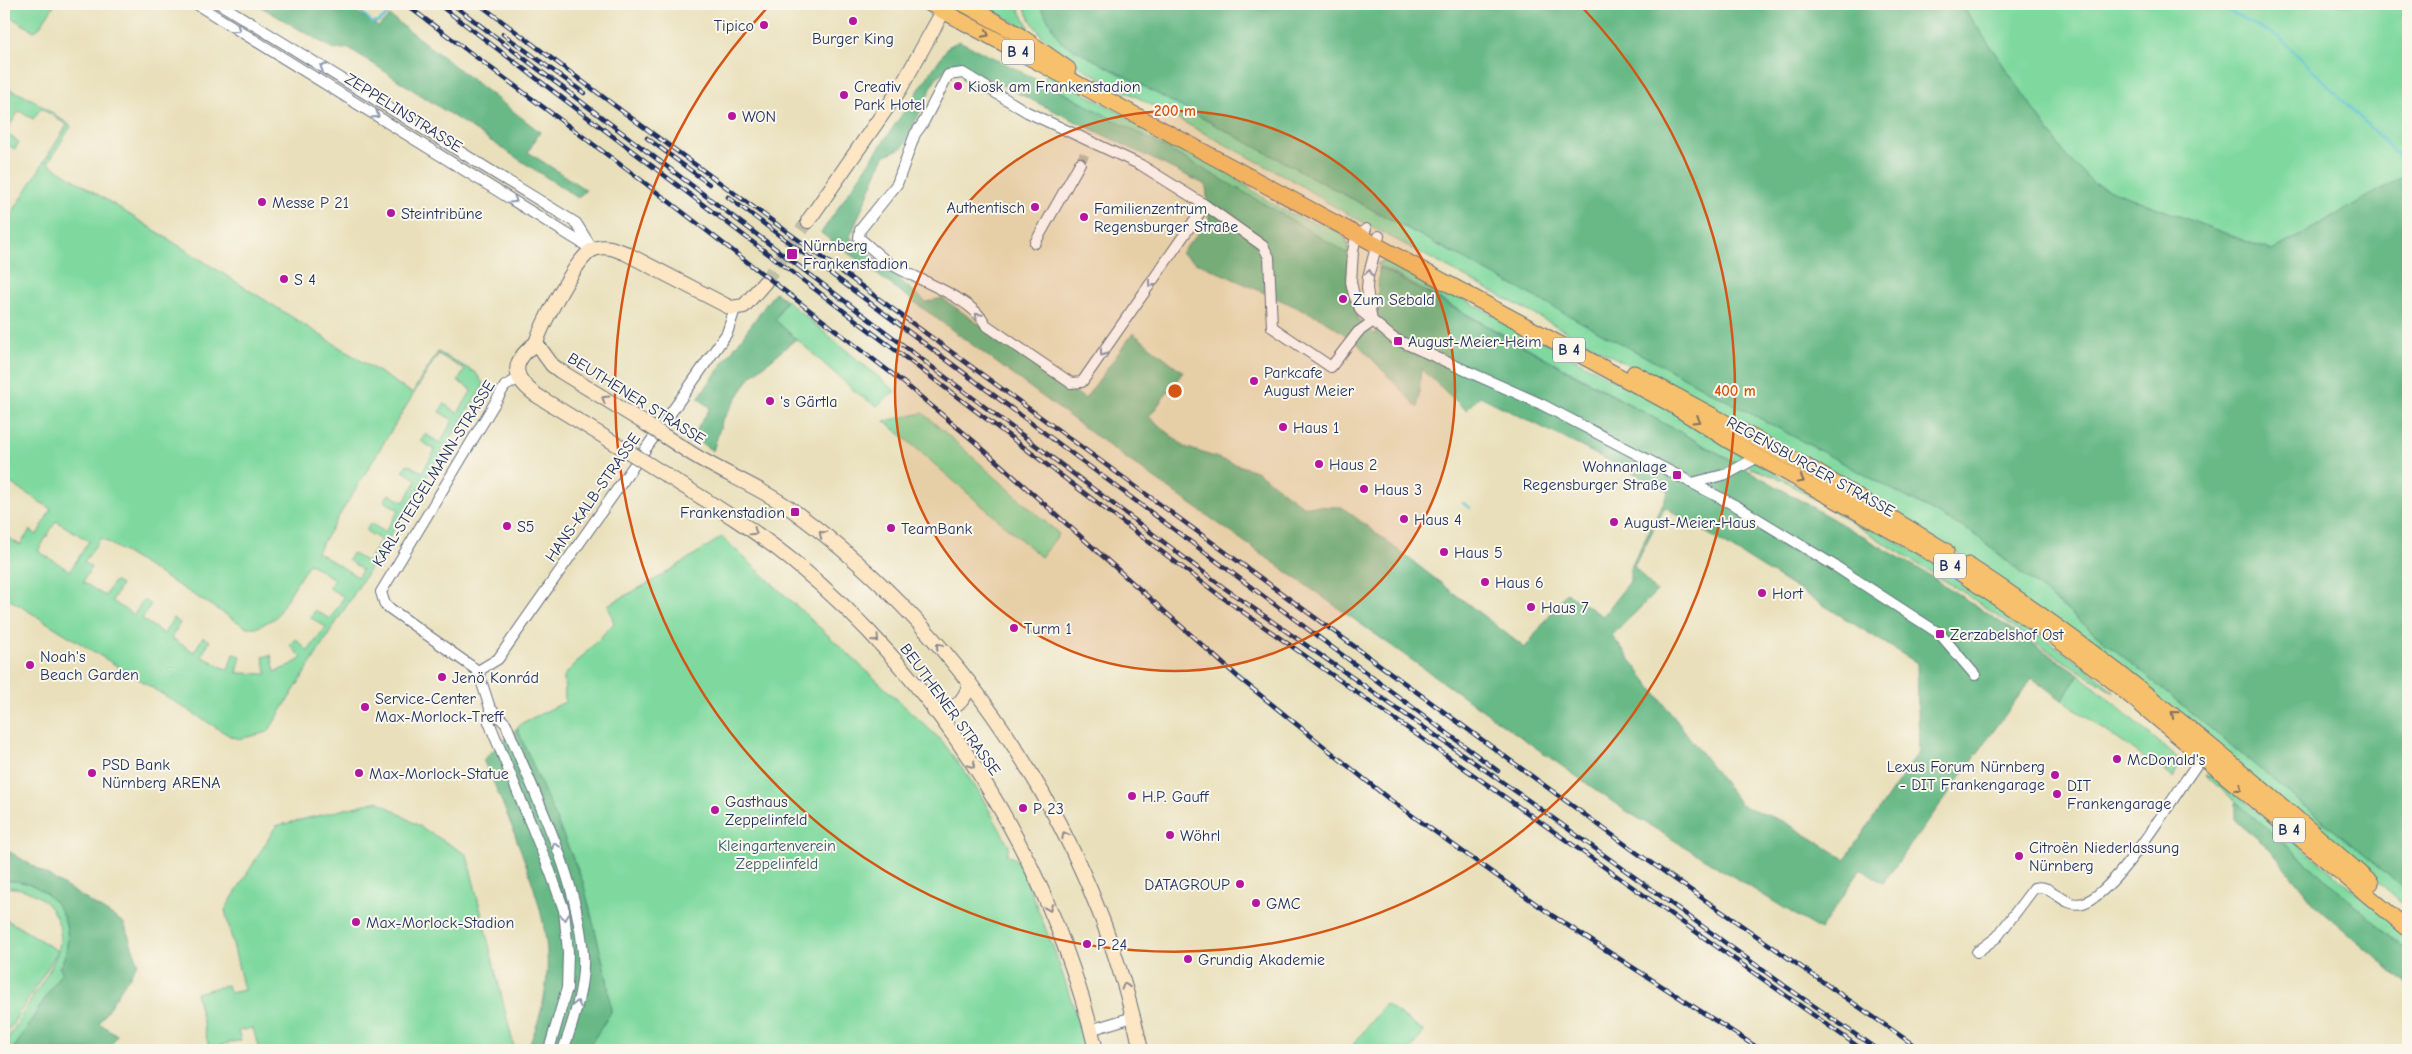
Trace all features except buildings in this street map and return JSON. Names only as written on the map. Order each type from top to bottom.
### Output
[{"type":"main road","name":"REGENSBURGER STRASSE","points":[[930,4],[945,8],[1362,232],[1669,403],[1758,457],[1913,542],[1967,577],[2090,663],[2207,751],[2408,915]]},
{"type":"main road","name":"B 4","points":[[964,4],[1010,29],[1063,66],[1362,232]]},
{"type":"main road","points":[[808,221],[900,89],[945,8]]},
{"type":"main road","name":"REGENSBURGER STRASSE","points":[[1378,241],[1778,450],[1887,514],[1990,579],[2124,675],[2207,751],[2408,928]]},
{"type":"main road","points":[[520,378],[517,365],[521,354],[536,343],[546,316],[584,258],[593,250],[609,248],[626,253],[706,297],[735,309],[749,303],[765,282]]},
{"type":"main road","name":"BEUTHENER STRASSE","points":[[536,343],[552,365],[560,371],[686,450],[781,502],[833,542],[901,605],[970,684],[1028,769],[1070,845],[1108,937],[1133,1017],[1141,1050]]},
{"type":"main road","name":"BEUTHENER STRASSE","points":[[520,378],[523,385],[536,395],[756,533],[807,572],[885,649],[934,710],[983,781],[1031,867],[1063,943],[1096,1050]]},
{"type":"main road","points":[[1758,457],[1778,450]]},
{"type":"main road","points":[[934,710],[949,710],[959,705],[967,693],[970,684]]},
{"type":"street","name":"ZEPPELINSTRASSE","points":[[196,4],[593,250]]},
{"type":"street","name":"ZEPPELINSTRASSE","points":[[220,4],[576,223],[593,250]]},
{"type":"street","points":[[1205,206],[1082,382],[1070,383],[986,325],[982,317],[942,288],[928,284],[888,262],[860,238],[860,230],[897,184],[914,134],[924,123],[948,76],[963,73],[1088,146],[1141,166],[1205,206],[1263,246],[1269,257],[1272,327],[1330,368],[1358,332],[1372,322]]},
{"type":"street","points":[[1035,243],[1080,163]]},
{"type":"street","points":[[1362,232],[1353,251],[1351,282],[1361,310],[1372,322],[1398,341],[1541,404],[1738,507],[1835,566],[1940,634],[1975,675]]},
{"type":"street","points":[[1372,322],[1367,288],[1368,277],[1378,241]]},
{"type":"street","name":"HANS-KALB-STRASSE","points":[[478,670],[498,659],[553,584],[727,333],[735,309]]},
{"type":"street","name":"KARL-STEIGELMANN-STRASSE","points":[[478,670],[385,605],[381,592],[505,386],[520,378]]},
{"type":"street","points":[[1692,483],[1727,474],[1758,457]]},
{"type":"street","points":[[478,670],[490,708],[489,722],[564,910],[568,952],[567,988],[548,1050]]},
{"type":"street","points":[[490,708],[506,724],[572,889],[583,955],[576,1012],[563,1050]]},
{"type":"street","points":[[1978,952],[1997,937],[2034,888],[2043,887],[2068,903],[2076,904],[2091,900],[2113,882],[2207,751]]},
{"type":"street","points":[[550,871],[563,865]]},
{"type":"street","points":[[1090,1030],[1133,1017]]},
{"type":"green space","points":[[4,4],[55,4],[39,28],[34,31],[4,13]]},
{"type":"green space","points":[[256,4],[346,4],[378,27],[390,16],[540,132],[528,152],[586,190],[578,198],[349,48],[335,50]]},
{"type":"green space","points":[[981,4],[1016,4],[1029,27],[1027,29]]},
{"type":"green space","points":[[1023,4],[1039,4],[1061,42],[1973,533],[2408,891],[2408,909],[2338,847],[1967,559],[1797,456],[1328,203],[1292,180],[1071,62],[1042,36]]},
{"type":"green space","points":[[1039,4],[1961,4],[2066,156],[2094,184],[2272,251],[2408,174],[2408,891],[1973,533],[1061,42]]},
{"type":"green space","points":[[1961,4],[2408,4],[2408,174],[2272,251],[2094,184],[2066,156]]},
{"type":"green space","points":[[959,41],[1058,90],[1253,197],[1348,254],[1348,288],[1358,320],[1376,335],[1379,267],[1734,462],[1926,573],[2079,674],[2062,700],[2032,678],[1883,883],[1861,869],[1820,930],[1620,807],[1120,454],[821,233],[948,47]],"holes":[[[954,62],[1206,185],[1209,221],[1181,253],[1195,262],[1321,318],[1357,343],[1418,408],[1421,369],[1466,410],[1480,396],[1669,491],[1630,569],[1630,581],[1603,616],[1566,593],[1525,648],[1342,507],[1303,506],[1256,471],[1185,447],[1149,417],[1183,372],[1133,333],[1085,399],[942,298],[926,302],[850,237],[884,156],[903,147],[936,78]],[[1665,507],[1917,663],[1919,752],[1845,859],[1785,822],[1741,805],[1612,636],[1656,592],[1634,566]]]},
{"type":"green space","points":[[1047,73],[1230,173],[1253,191],[1285,211],[1332,228],[1346,240],[1348,254],[1280,213],[1043,81]]},
{"type":"green space","points":[[8,88],[35,101],[71,126],[48,163],[412,393],[438,352],[476,373],[484,385],[268,732],[240,739],[230,736],[4,596],[4,535],[20,545],[30,530],[37,535],[51,509],[4,479],[4,226],[67,125],[41,108],[33,119],[19,111],[5,133],[19,142],[15,149],[4,143],[4,95]],"holes":[[[438,354],[465,370],[458,381],[472,390],[458,413],[444,404],[439,412],[453,420],[440,443],[425,434],[421,441],[435,450],[422,472],[407,464],[403,471],[417,480],[404,502],[389,494],[384,501],[399,510],[385,532],[370,523],[366,531],[381,540],[367,562],[352,553],[348,560],[362,570],[358,577],[317,552]],[[56,521],[89,541],[70,571],[38,551]],[[101,538],[246,627],[258,627],[275,618],[309,563],[334,579],[329,588],[344,597],[330,619],[315,610],[311,618],[326,627],[308,651],[296,639],[290,645],[302,658],[275,672],[271,655],[263,657],[267,674],[237,673],[241,656],[233,654],[228,670],[201,656],[210,641],[203,637],[194,652],[171,638],[180,623],[173,618],[164,634],[142,619],[151,604],[143,600],[134,615],[112,601],[121,585],[114,581],[105,596],[83,582],[91,567],[84,562]]]},
{"type":"green space","points":[[1389,259],[1689,420],[1741,454],[1946,570],[2095,674],[2114,693],[2030,639],[1966,594],[1785,481],[1729,459],[1376,264]]},
{"type":"green space","points":[[775,292],[786,300],[775,320],[796,339],[750,377],[722,421],[713,451],[692,437],[710,408],[698,398]]},
{"type":"green space","points":[[786,300],[895,391],[877,406],[858,394],[775,320]]},
{"type":"green space","points":[[923,413],[1059,534],[1041,557],[885,421]]},
{"type":"green space","name":"Kleingartenverein Zeppelinfeld","points":[[722,537],[942,741],[979,792],[1009,846],[1007,855],[1018,860],[1055,952],[1088,1050],[587,1050],[611,1012],[607,979],[583,882],[517,728],[522,723],[565,702],[564,676],[614,623],[608,605],[658,578]]},
{"type":"green space","points":[[2079,674],[2181,761],[2173,778],[2062,700]]},
{"type":"green space","points":[[517,728],[583,882],[607,979],[611,1012],[587,1050],[527,1050],[538,1023],[544,997],[547,949],[538,901],[530,875],[503,804],[483,760]]},
{"type":"green space","points":[[2205,775],[2216,777],[2408,935],[2408,951]]},
{"type":"green space","name":"Max-Morlock-Stadion","points":[[378,801],[467,855],[514,1047],[511,1050],[259,1050],[253,1028],[238,1031],[241,1040],[209,1048],[196,993],[227,985],[230,993],[244,990],[225,910],[276,826]]},
{"type":"green space","points":[[2235,801],[2408,951],[2408,985],[2314,904],[2270,849],[2235,820]]},
{"type":"green space","points":[[4,848],[124,923],[138,963],[99,1023],[117,1035],[108,1050],[13,1050],[62,971],[59,968],[66,952],[68,937],[65,921],[49,896],[36,887],[21,882],[4,881]]},
{"type":"green space","points":[[4,881],[21,882],[36,887],[49,896],[59,908],[65,921],[68,937],[66,952],[59,968],[63,970],[13,1050],[4,1050],[4,1045],[54,962],[60,939],[55,915],[46,903],[26,891],[4,888]]},
{"type":"green space","points":[[4,918],[58,951],[4,1038]]},
{"type":"green space","points":[[1385,1004],[1424,1032],[1411,1050],[1349,1050]]},
{"type":"waterway","points":[[354,4],[372,23],[379,22],[387,15]]},
{"type":"waterway","points":[[2214,4],[2279,37],[2408,165]]},
{"type":"waterway","points":[[1463,503],[1470,508]]},
{"type":"tunnel","points":[[1080,163],[1086,151]]},
{"type":"tunnel","points":[[765,282],[808,221]]},
{"type":"railway","points":[[405,4],[641,180],[904,383],[976,443],[1238,677],[1389,799],[1553,916],[1761,1050]]},
{"type":"railway","points":[[438,4],[1219,595],[1863,1050]]},
{"type":"railway","points":[[452,4],[1223,587],[1528,800],[1785,986],[1878,1050]]},
{"type":"railway","points":[[479,4],[626,114],[1637,853],[1921,1050]]},
{"type":"railway","points":[[503,34],[584,93]]},
{"type":"railway","points":[[647,138],[709,184]]},
{"type":"railway","points":[[728,197],[1498,771]]},
{"type":"place","name":"Burger King","points":[[853,21]]},
{"type":"place","name":"Tipico","points":[[764,25]]},
{"type":"place","name":"Kiosk am Frankenstadion","points":[[958,86]]},
{"type":"place","name":"Creativ Park Hotel","points":[[844,95]]},
{"type":"place","name":"WON","points":[[732,116]]},
{"type":"place","name":"Messe P 21","points":[[262,202]]},
{"type":"place","name":"Authentisch","points":[[1035,207]]},
{"type":"place","name":"Steintribüne","points":[[391,213]]},
{"type":"place","name":"Familienzentrum Regensburger Straße","points":[[1084,217]]},
{"type":"place","name":"Nürnberg Frankenstadion","points":[[792,254]]},
{"type":"place","name":"S 4","points":[[284,279]]},
{"type":"place","name":"Zum Sebald","points":[[1343,299]]},
{"type":"place","name":"August-Meier-Heim","points":[[1398,341]]},
{"type":"place","name":"Parkcafe August Meier","points":[[1254,381]]},
{"type":"place","name":"'s Gärtla","points":[[770,401]]},
{"type":"place","name":"Haus 1","points":[[1283,427]]},
{"type":"place","name":"Haus 2","points":[[1319,464]]},
{"type":"place","name":"Wohnanlage Regensburger Straße","points":[[1677,475]]},
{"type":"place","name":"Haus 3","points":[[1364,489]]},
{"type":"place","name":"Frankenstadion","points":[[795,512]]},
{"type":"place","name":"Haus 4","points":[[1404,519]]},
{"type":"place","name":"August-Meier-Haus","points":[[1614,522]]},
{"type":"place","name":"S5","points":[[507,526]]},
{"type":"place","name":"TeamBank","points":[[891,528]]},
{"type":"place","name":"Haus 5","points":[[1444,552]]},
{"type":"place","name":"Haus 6","points":[[1485,582]]},
{"type":"place","name":"Hort","points":[[1762,593]]},
{"type":"place","name":"Haus 7","points":[[1531,607]]},
{"type":"place","name":"Turm 1","points":[[1014,628]]},
{"type":"place","name":"Zerzabelshof Ost","points":[[1940,634]]},
{"type":"place","name":"Noah's Beach Garden","points":[[30,665]]},
{"type":"place","name":"Jenö Konrád","points":[[442,677]]},
{"type":"place","name":"Service-Center Max-Morlock-Treff","points":[[365,707]]},
{"type":"place","name":"McDonald's","points":[[2117,759]]},
{"type":"place","name":"PSD Bank Nürnberg ARENA","points":[[92,773]]},
{"type":"place","name":"Max-Morlock-Statue","points":[[359,773]]},
{"type":"place","name":"Lexus Forum Nürnberg - DIT Frankengarage","points":[[2055,775]]},
{"type":"place","name":"DIT Frankengarage","points":[[2057,794]]},
{"type":"place","name":"H.P. Gauff","points":[[1132,796]]},
{"type":"place","name":"P 23","points":[[1023,808]]},
{"type":"place","name":"Gasthaus Zeppelinfeld","points":[[715,810]]},
{"type":"place","name":"Wöhrl","points":[[1170,835]]},
{"type":"place","name":"Citroën Niederlassung Nürnberg","points":[[2019,856]]},
{"type":"place","name":"DATAGROUP","points":[[1240,884]]},
{"type":"place","name":"GMC","points":[[1256,903]]},
{"type":"place","name":"Max-Morlock-Stadion","points":[[356,922]]},
{"type":"place","name":"P 24","points":[[1087,944]]},
{"type":"place","name":"Grundig Akademie","points":[[1188,959]]}]
